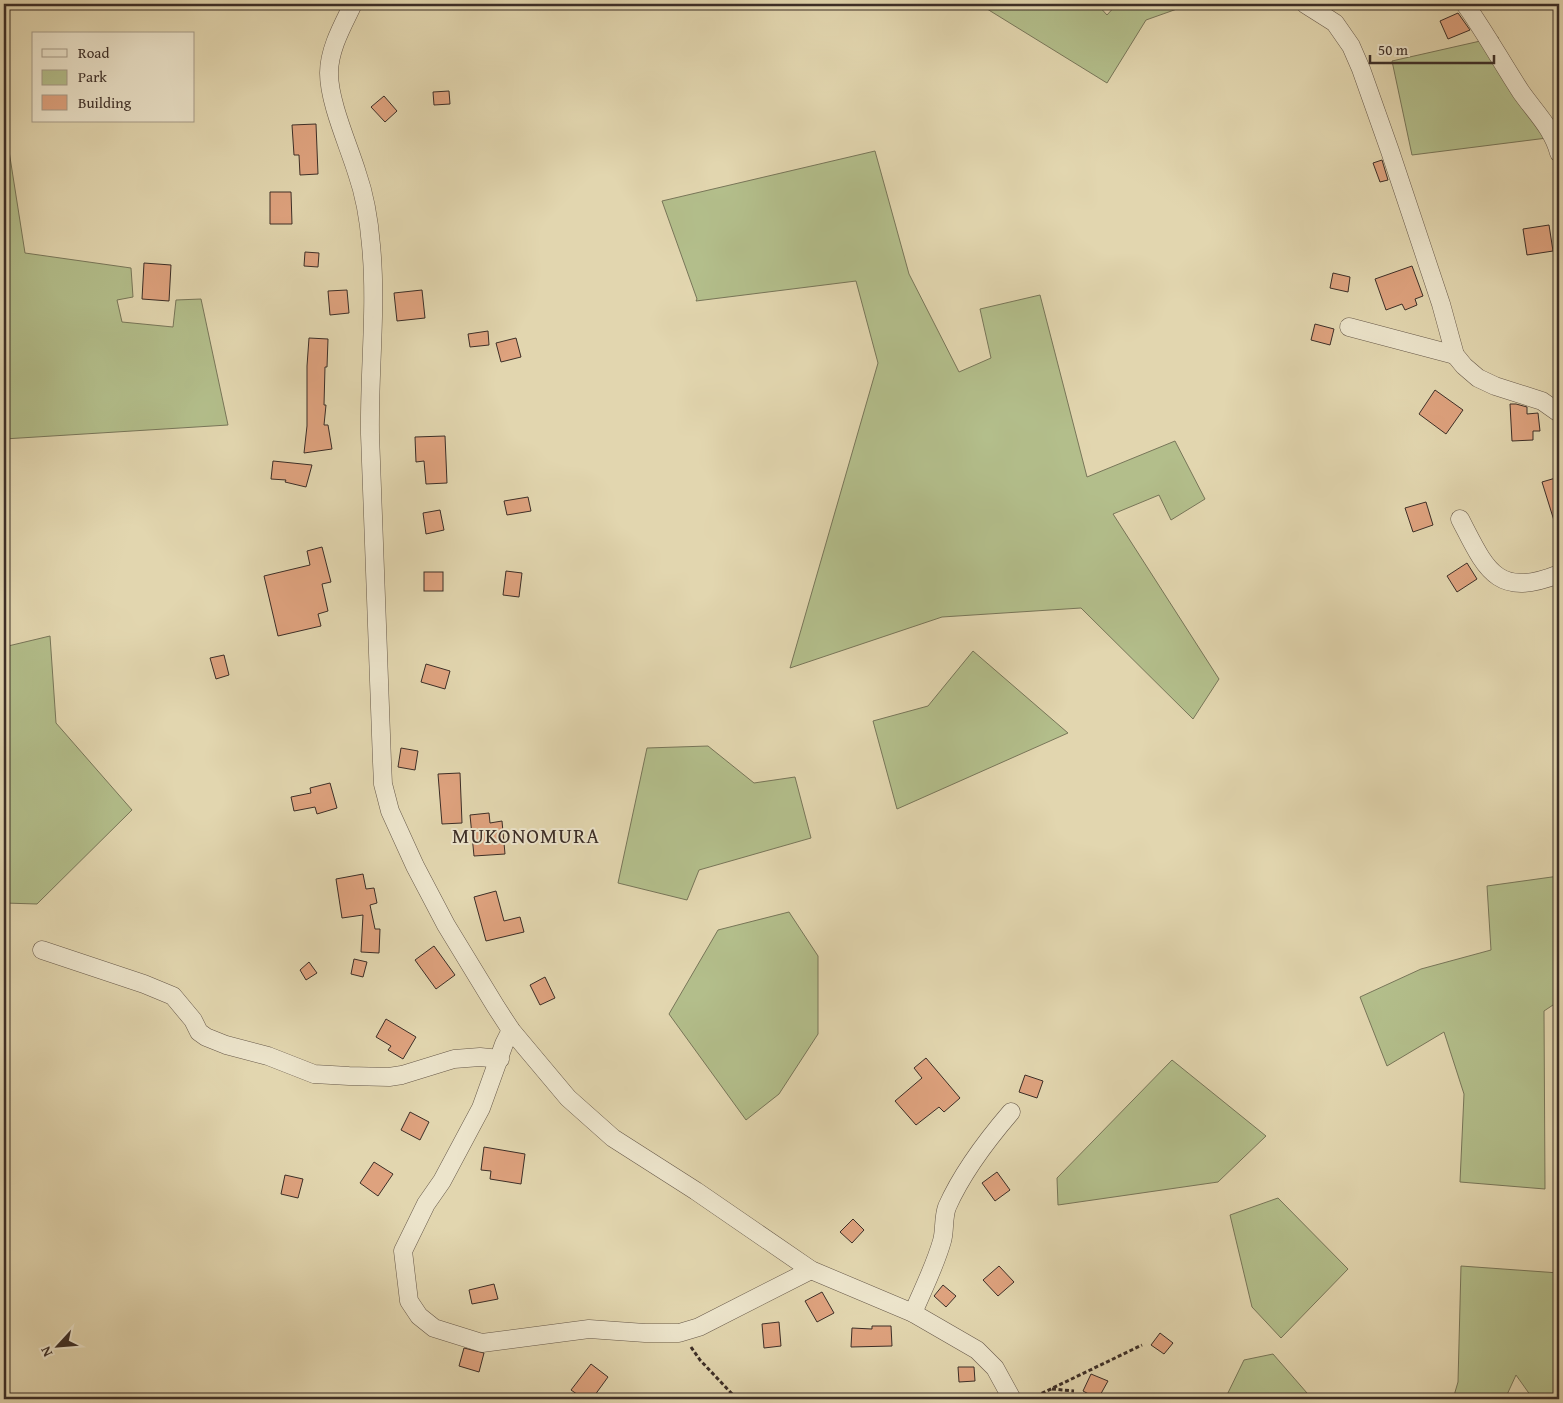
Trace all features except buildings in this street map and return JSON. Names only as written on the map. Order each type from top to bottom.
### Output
[{"type":"street","points":[[353,4],[331,58],[329,72],[336,110],[368,216],[371,245],[373,301],[370,432],[383,784],[390,811],[399,832],[446,925],[511,1030],[568,1098],[613,1138],[696,1190],[811,1270],[913,1312],[977,1350],[999,1375],[1012,1399]]},
{"type":"street","points":[[1305,4],[1335,23],[1351,46],[1390,151],[1441,304],[1455,355],[1478,378],[1495,386],[1542,401],[1559,413]]},
{"type":"street","points":[[1465,4],[1480,24],[1521,91],[1556,140],[1559,154]]},
{"type":"street","points":[[1349,328],[1455,355]]},
{"type":"street","points":[[1460,519],[1490,572],[1502,579],[1518,583],[1531,583],[1559,574]]},
{"type":"street","points":[[42,950],[144,984],[173,996],[190,1016],[199,1032],[206,1037],[226,1045],[268,1056],[314,1074],[389,1077],[402,1075],[454,1059],[480,1057],[500,1059]]},
{"type":"street","points":[[511,1030],[504,1044],[481,1108],[442,1181],[426,1204],[403,1251],[409,1301],[419,1316],[434,1328],[482,1344],[589,1329],[645,1333],[679,1333],[699,1327],[811,1270]]},
{"type":"street","points":[[913,1312],[937,1256],[942,1240],[946,1210],[958,1184],[988,1140],[1011,1112]]},
{"type":"path","points":[[679,1333],[690,1344],[700,1360],[734,1396]]},
{"type":"path","points":[[1030,1399],[1142,1345]]},
{"type":"path","points":[[1052,1389],[1074,1391]]},
{"type":"green space","points":[[979,4],[1097,4],[1107,15],[1117,4],[1191,4],[1146,20],[1107,83]]},
{"type":"green space","points":[[1498,37],[1501,73],[1547,138],[1412,155],[1392,61]]},
{"type":"green space","points":[[4,119],[25,253],[131,268],[133,297],[117,300],[122,322],[173,327],[176,300],[201,299],[228,425],[4,439]]},
{"type":"green space","points":[[875,151],[909,274],[959,372],[991,358],[980,309],[1040,295],[1087,477],[1175,441],[1205,499],[1171,520],[1159,495],[1113,514],[1219,679],[1193,719],[1081,608],[942,617],[790,668],[878,363],[856,281],[696,301],[697,299],[662,201]]},
{"type":"green space","points":[[50,636],[56,723],[132,810],[37,904],[4,903],[4,647]]},
{"type":"green space","points":[[973,651],[1068,733],[897,809],[873,721],[928,706]]},
{"type":"green space","points":[[708,746],[754,783],[795,777],[811,838],[699,870],[687,900],[618,883],[647,748]]},
{"type":"green space","points":[[1559,876],[1559,1001],[1544,1011],[1545,1189],[1460,1182],[1464,1094],[1444,1032],[1387,1066],[1360,997],[1421,969],[1491,950],[1487,886]]},
{"type":"green space","points":[[789,912],[818,956],[818,1034],[779,1094],[746,1120],[669,1014],[718,930]]},
{"type":"green space","points":[[1172,1060],[1266,1136],[1218,1182],[1058,1205],[1057,1178]]},
{"type":"green space","points":[[1278,1198],[1348,1269],[1281,1338],[1252,1307],[1230,1215]]},
{"type":"green space","points":[[1461,1266],[1559,1273],[1559,1399],[1533,1399],[1516,1375],[1505,1399],[1453,1399],[1458,1382]]},
{"type":"green space","points":[[1273,1354],[1307,1393],[1308,1399],[1225,1399],[1244,1360]]},
{"type":"district","name":"MUKONOMURA","points":[[526,835]]}]
